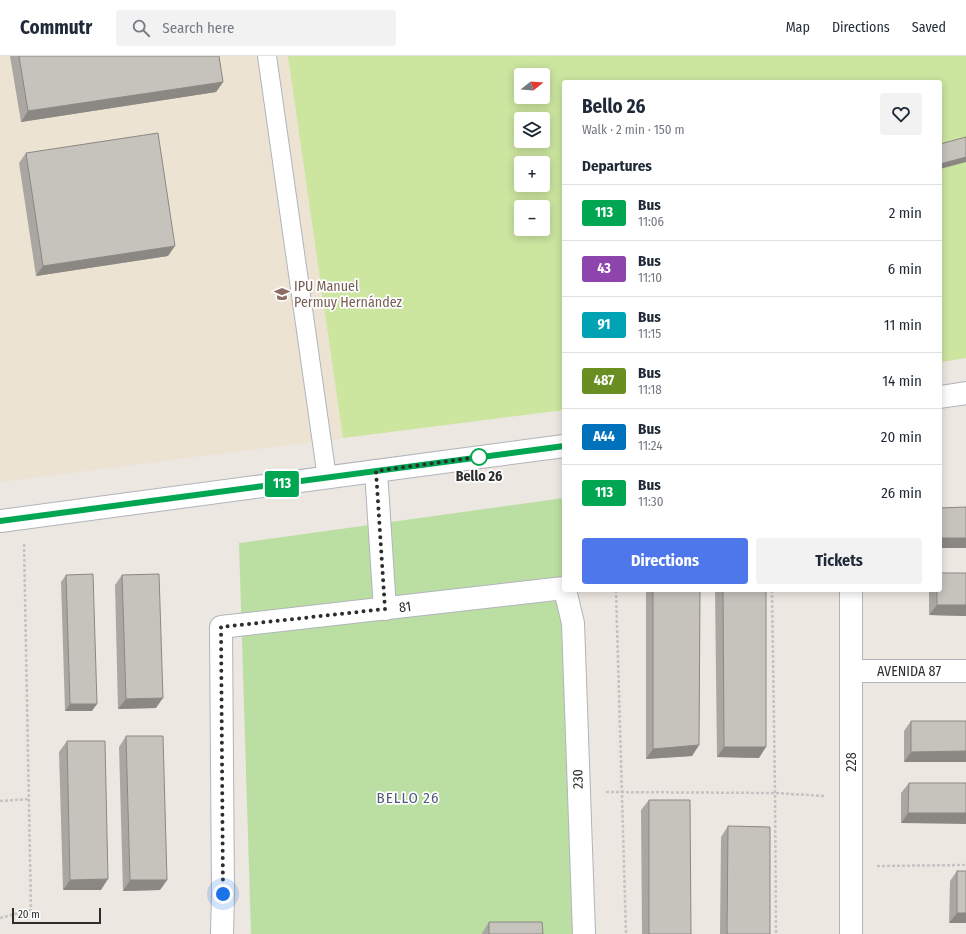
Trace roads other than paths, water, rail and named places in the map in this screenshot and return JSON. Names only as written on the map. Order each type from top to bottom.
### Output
[{"type":"street","points":[[942,396],[966,393]]},
{"type":"street","points":[[0,520],[562,446]]},
{"type":"street","points":[[376,471],[385,609]]},
{"type":"street","name":"81","points":[[222,934],[221,627],[562,589]]},
{"type":"street","name":"81","points":[[565,592],[573,623]]},
{"type":"street","name":"228","points":[[851,934],[852,592]]},
{"type":"street","name":"230","points":[[573,623],[584,934]]},
{"type":"street","name":"AVENIDA 87","points":[[852,671],[966,670]]},
{"type":"lane","points":[[267,56],[327,478]]},
{"type":"place","name":"IPU Manuel Permuy Hernández","points":[[282,294]]},
{"type":"place","name":"Bello 26","points":[[479,457]]},
{"type":"district","name":"BELLO 26","points":[[408,798]]}]
